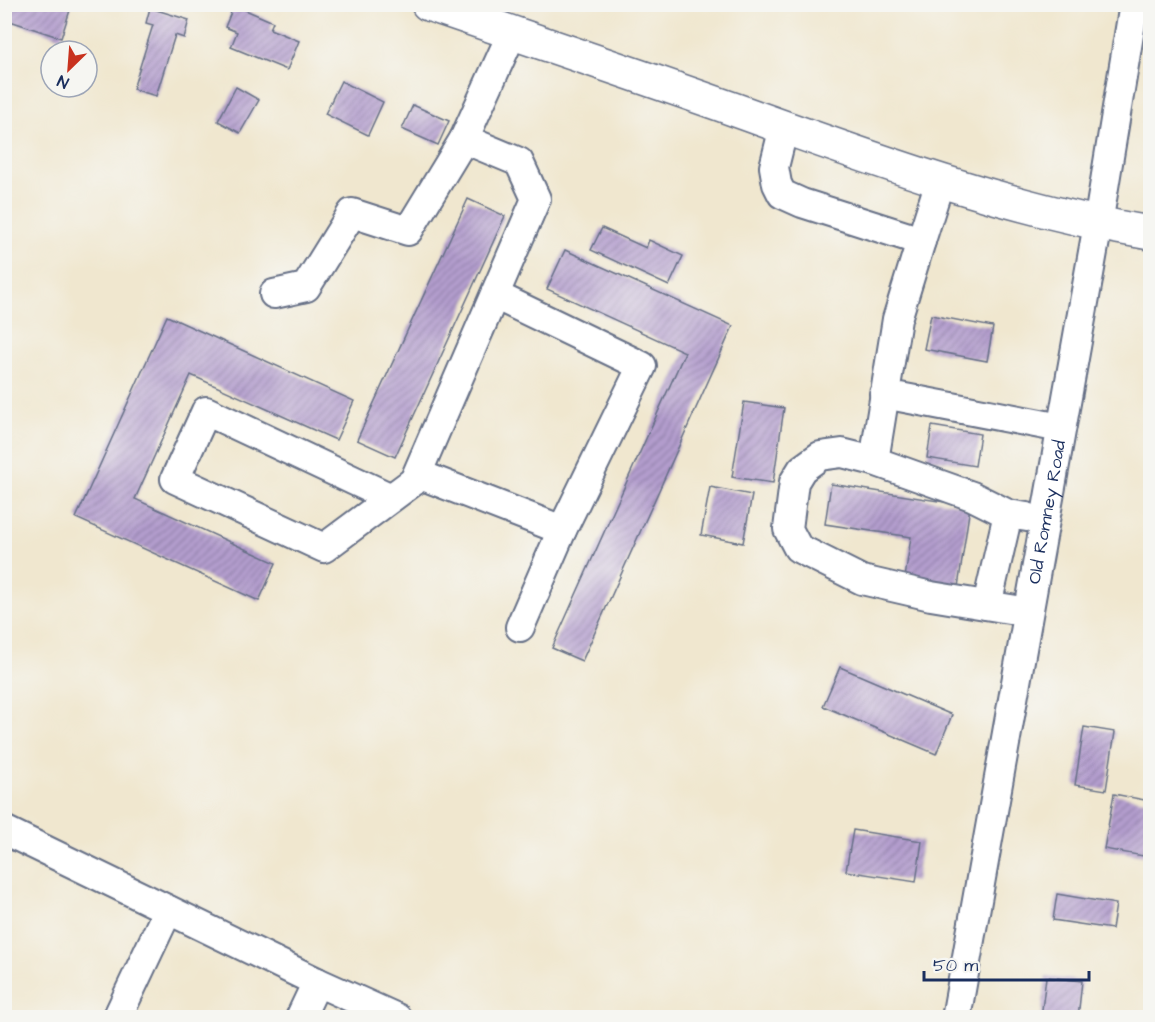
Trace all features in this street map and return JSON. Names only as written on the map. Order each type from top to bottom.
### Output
[{"type":"main road","points":[[428,4],[940,181],[1098,224],[1150,233]]},
{"type":"street","name":"Old Romney Road","points":[[956,1017],[1098,224],[1134,4]]},
{"type":"street","points":[[274,294],[306,287],[352,213],[408,231],[464,139],[512,33]]},
{"type":"street","points":[[784,127],[774,167],[777,184],[783,194],[802,203],[921,242]]},
{"type":"street","points":[[391,498],[206,411],[175,479],[324,548],[414,481],[536,199],[519,162],[464,139]]},
{"type":"street","points":[[874,461],[897,319],[940,181]]},
{"type":"street","points":[[495,295],[642,366],[562,530],[520,627]]},
{"type":"street","points":[[884,394],[1061,428]]},
{"type":"street","points":[[1028,612],[931,596],[862,580],[798,548],[788,528],[794,482],[802,469],[820,456],[842,453],[874,461],[972,496],[1008,514],[1045,520]]},
{"type":"street","points":[[418,474],[562,530]]},
{"type":"street","points":[[987,605],[1008,514]]},
{"type":"street","points":[[4,830],[318,982],[397,1017]]},
{"type":"street","points":[[117,1017],[168,909]]},
{"type":"street","points":[[300,1017],[318,982]]},
{"type":"building","points":[[4,4],[72,4],[61,38],[4,19]]},
{"type":"building","points":[[234,5],[273,22],[270,29],[299,41],[287,70],[231,47],[237,32],[225,27]]},
{"type":"building","points":[[150,8],[189,20],[184,38],[175,35],[156,96],[133,89],[153,25],[146,23]]},
{"type":"building","points":[[341,81],[383,102],[368,135],[325,114]]},
{"type":"building","points":[[236,87],[259,100],[240,133],[218,121]]},
{"type":"building","points":[[413,105],[449,121],[438,145],[402,129]]},
{"type":"building","points":[[468,199],[505,216],[395,457],[357,440]]},
{"type":"building","points":[[602,228],[646,248],[649,240],[683,256],[669,286],[591,250]]},
{"type":"building","points":[[565,250],[733,326],[582,661],[552,648],[685,352],[547,289]]},
{"type":"building","points":[[931,315],[993,327],[987,361],[924,349]]},
{"type":"building","points":[[167,316],[354,401],[336,440],[191,375],[135,499],[276,563],[259,601],[76,518]]},
{"type":"building","points":[[744,402],[784,408],[773,483],[732,477]]},
{"type":"building","points":[[932,426],[980,434],[975,466],[927,458]]},
{"type":"building","points":[[831,484],[970,506],[958,587],[905,578],[911,537],[825,524]]},
{"type":"building","points":[[710,487],[752,495],[743,543],[701,535]]},
{"type":"building","points":[[840,667],[952,715],[936,754],[823,706]]},
{"type":"building","points":[[1084,727],[1115,732],[1106,790],[1075,785]]},
{"type":"building","points":[[1114,794],[1150,801],[1150,817],[1143,856],[1104,849]]},
{"type":"building","points":[[853,830],[922,841],[916,882],[846,871]]},
{"type":"building","points":[[1057,894],[1116,904],[1112,929],[1053,920]]},
{"type":"building","points":[[1046,977],[1082,981],[1078,1018],[1041,1018]]}]
